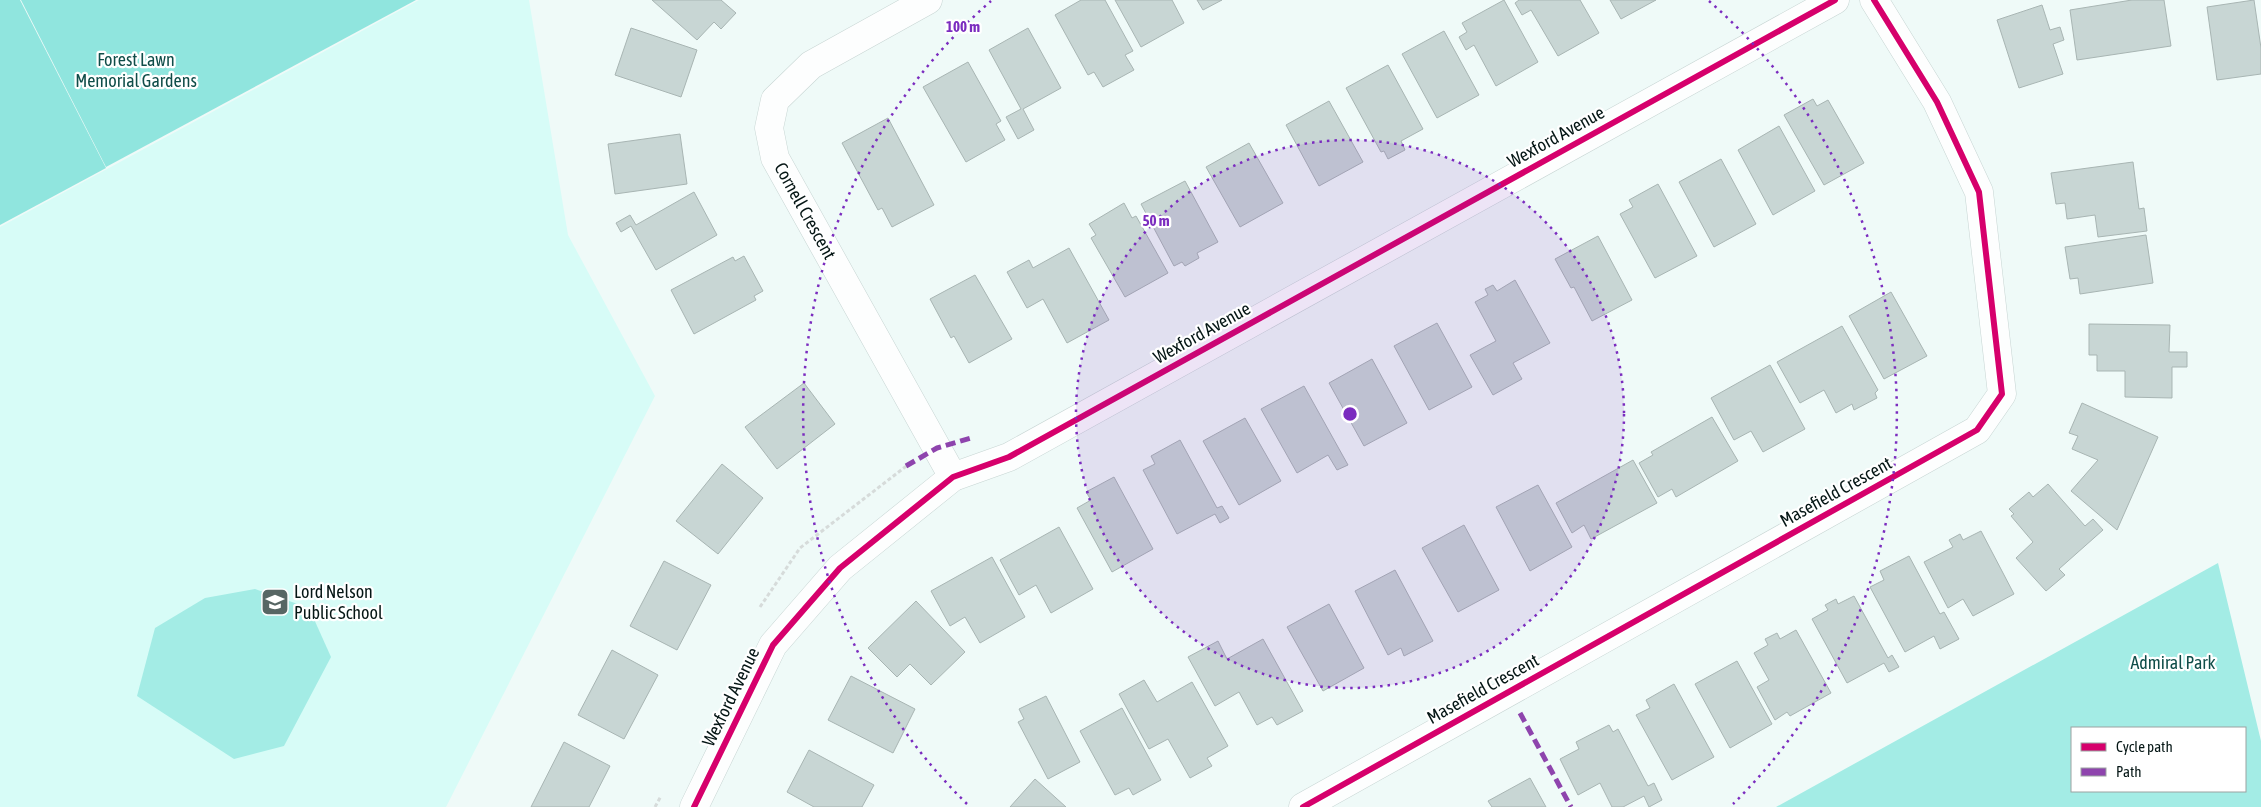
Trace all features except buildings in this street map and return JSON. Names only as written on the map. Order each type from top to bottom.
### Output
[{"type":"street","name":"Cornell Crescent","points":[[928,0],[811,65],[775,100],[769,128],[775,158],[953,477]]},
{"type":"street","name":"Wexford Avenue","points":[[694,807],[773,645],[840,568],[953,477],[1009,457],[1835,0]]},
{"type":"street","name":"Masefield Crescent","points":[[1303,807],[1977,430],[2002,394],[1979,192],[1937,102],[1874,0]]},
{"type":"shaded area","name":"Lord Nelson Public School","points":[[419,0],[529,0],[568,235],[655,396],[446,807],[0,807],[0,227]]},
{"type":"green space","points":[[0,0],[20,0],[106,168],[0,225]]},
{"type":"green space","name":"Forest Lawn Memorial Gardens","points":[[21,0],[416,0],[106,167]]},
{"type":"green space","name":"Admiral Park","points":[[2218,563],[2261,741],[2261,807],[1776,807]]},
{"type":"green space","points":[[255,589],[309,608],[331,657],[284,746],[234,759],[137,696],[155,628],[205,598]]},
{"type":"marked path","points":[[906,466],[937,448],[971,438]]},
{"type":"marked path","points":[[1520,713],[1571,807]]},
{"type":"cycle path","points":[[694,807],[773,645],[840,568],[953,477],[1009,457],[1835,0]]},
{"type":"cycle path","points":[[1303,807],[1977,430],[2002,394],[1979,192],[1937,102],[1874,0]]},
{"type":"place","name":"Lord Nelson Public School","points":[[275,602]]}]
